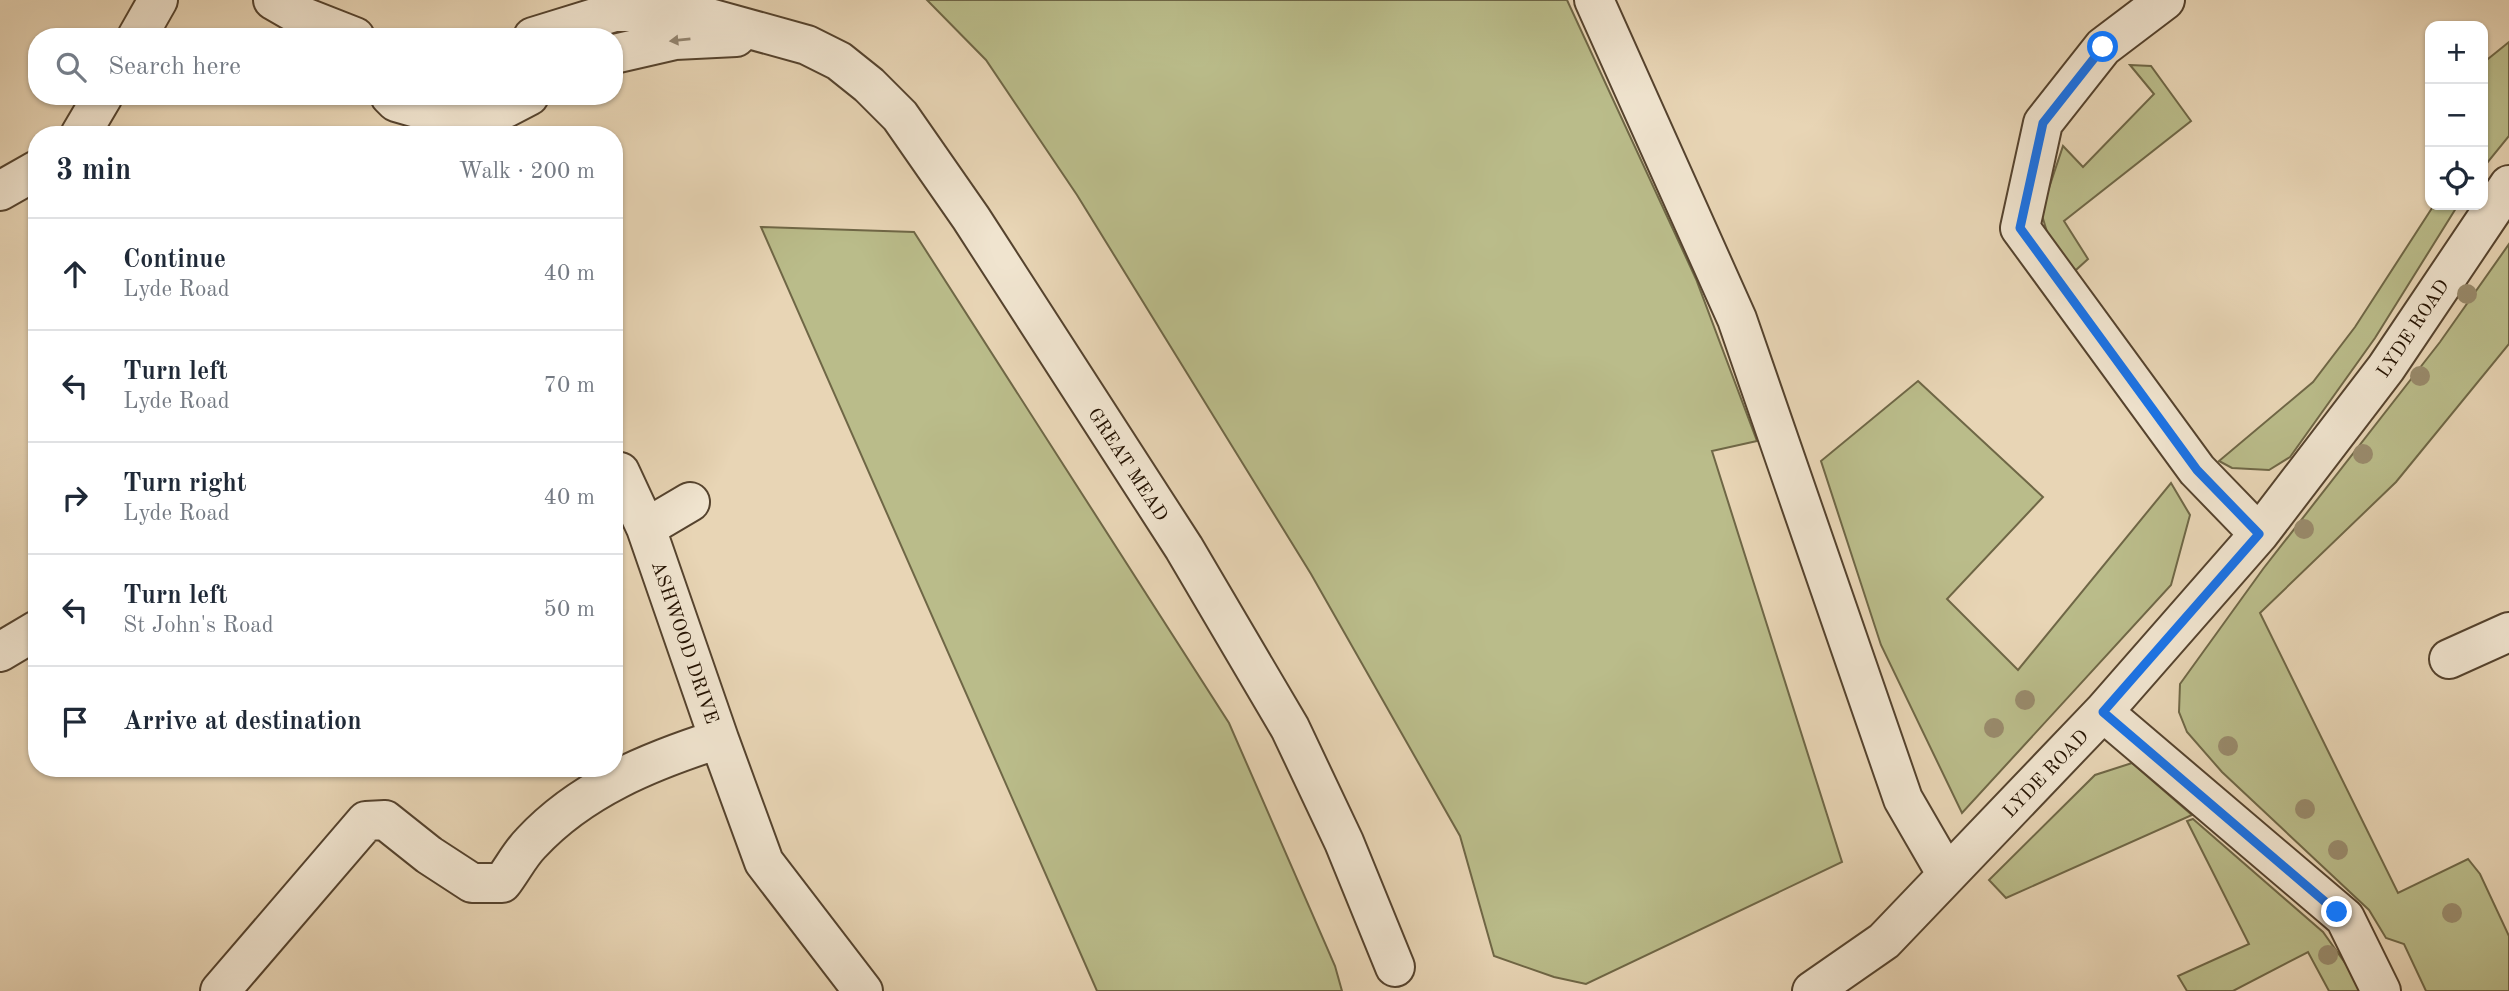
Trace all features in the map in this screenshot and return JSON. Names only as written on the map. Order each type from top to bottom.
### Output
[{"type":"street","points":[[142,28],[159,0]]},
{"type":"street","points":[[1594,0],[1737,319],[1903,799],[1947,875]]},
{"type":"street","points":[[2165,0],[2103,47],[2043,123],[2020,228],[2197,470],[2259,534]]},
{"type":"street","name":"GREAT MEAD","points":[[563,28],[614,12],[684,11],[807,45],[839,61],[869,85],[900,116],[971,218],[1184,548],[1290,729],[1344,842],[1403,983]]},
{"type":"street","points":[[298,17],[329,28]]},
{"type":"street","name":"GREAT MEAD","points":[[623,52],[675,40],[773,35]]},
{"type":"street","points":[[85,126],[98,105]]},
{"type":"street","points":[[406,105],[448,117],[512,105]]},
{"type":"street","points":[[0,191],[28,175]]},
{"type":"street","name":"LYDE ROAD","points":[[1812,991],[1884,941],[2103,712],[2259,534],[2386,368],[2509,185]]},
{"type":"street","name":"ASHWOOD DRIVE","points":[[623,478],[646,528],[719,739],[656,759],[623,777]]},
{"type":"street","points":[[646,528],[690,502]]},
{"type":"street","points":[[2449,659],[2509,632]]},
{"type":"street","points":[[0,652],[28,635]]},
{"type":"street","points":[[2103,712],[2344,918],[2381,991]]},
{"type":"street","points":[[719,739],[764,862],[863,991]]},
{"type":"street","name":"ASHWOOD DRIVE","points":[[220,991],[366,821],[385,820],[429,855],[472,883],[502,883],[529,844],[572,804],[622,777]]},
{"type":"green space","points":[[927,0],[1567,0],[1696,279],[1757,441],[1712,451],[1842,862],[1586,984],[1554,977],[1494,956],[1460,836],[1311,574],[1077,195],[986,60]]},
{"type":"green space","points":[[2509,42],[2509,136],[2488,162],[2488,84],[2488,59]]},
{"type":"green space","points":[[2130,65],[2151,66],[2191,121],[2064,221],[2088,259],[2066,279],[2053,252],[2041,212],[2063,146],[2083,167],[2154,94]]},
{"type":"green space","points":[[2431,210],[2455,210],[2375,338],[2290,457],[2269,470],[2232,468],[2219,461],[2313,382],[2355,327]]},
{"type":"green space","points":[[761,227],[914,232],[1229,723],[1335,966],[1342,991],[1097,991]]},
{"type":"green space","points":[[2509,244],[2509,344],[2396,482],[2260,613],[2398,893],[2468,859],[2480,874],[2509,936],[2509,991],[2426,991],[2404,944],[2386,938],[2369,910],[2222,772],[2187,732],[2179,712],[2180,684],[2263,569],[2440,342]]},
{"type":"green space","points":[[1918,381],[2043,497],[1947,599],[2018,670],[2171,483],[2190,515],[2171,585],[1962,813],[1881,645],[1821,461]]},
{"type":"green space","points":[[2132,763],[2192,815],[2006,898],[1989,880],[2095,775]]},
{"type":"green space","points":[[2193,819],[2323,932],[2365,991],[2329,991],[2308,952],[2233,991],[2187,991],[2178,976],[2249,944],[2187,821]]},
{"type":"route","points":[[2103,47],[2043,123],[2020,228],[2197,470],[2259,534],[2103,712],[2337,912]]}]
